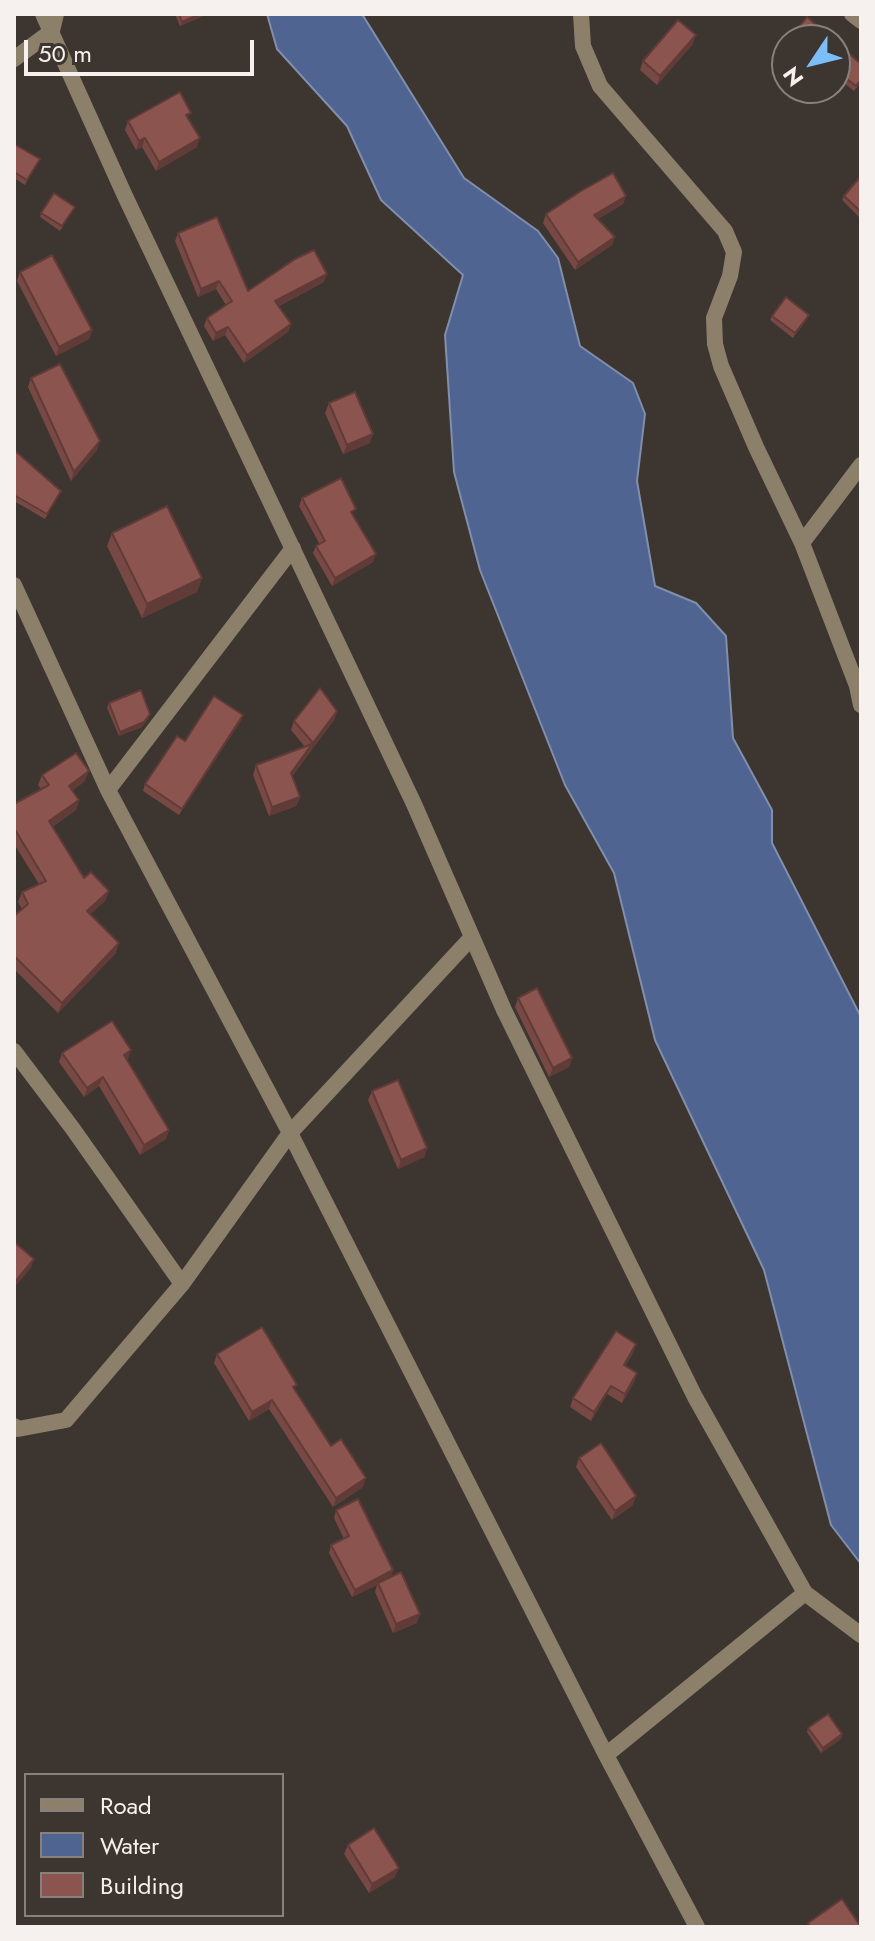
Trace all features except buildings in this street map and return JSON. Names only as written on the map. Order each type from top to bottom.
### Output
[{"type":"street","points":[[43,14],[125,196],[414,804],[504,1010],[695,1397],[805,1593],[861,1635]]},
{"type":"street","points":[[14,59],[52,31],[56,14]]},
{"type":"street","points":[[581,14],[583,46],[600,86],[725,231],[734,252],[730,276],[714,318],[715,344],[721,366],[802,543],[857,686],[861,705]]},
{"type":"street","points":[[852,14],[861,21]]},
{"type":"street","points":[[802,543],[861,465]]},
{"type":"street","points":[[108,790],[293,548]]},
{"type":"street","points":[[14,585],[108,790],[290,1133],[606,1755],[697,1927]]},
{"type":"street","points":[[14,1426],[18,1429],[66,1420],[182,1284],[290,1133],[472,937]]},
{"type":"street","points":[[14,1051],[182,1284]]},
{"type":"street","points":[[606,1755],[805,1593]]},
{"type":"water","points":[[267,14],[362,14],[464,178],[538,231],[558,258],[580,346],[633,383],[645,414],[637,481],[655,586],[696,603],[726,636],[733,738],[772,810],[772,843],[861,1017],[861,1564],[831,1525],[764,1270],[655,1040],[614,873],[565,785],[480,570],[454,472],[445,335],[463,275],[381,200],[347,126],[277,49]]}]
